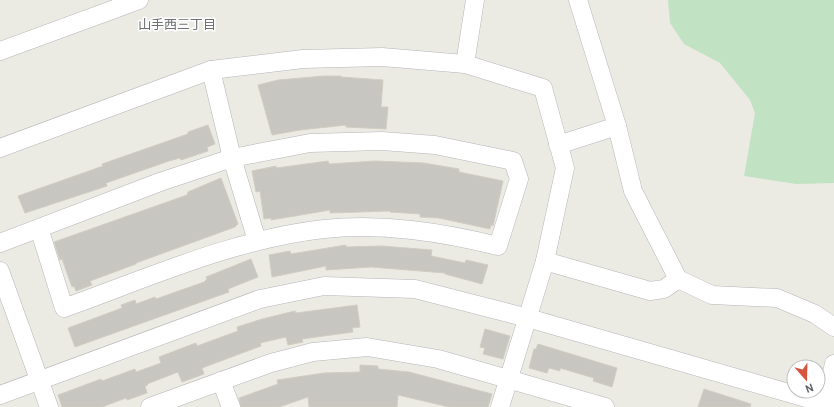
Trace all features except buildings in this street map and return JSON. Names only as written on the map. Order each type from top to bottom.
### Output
[{"type":"street","points":[[0,51],[139,0]]},
{"type":"street","points":[[465,64],[475,0]]},
{"type":"street","points":[[578,0],[617,126],[633,192],[678,279],[712,295],[777,298],[815,314],[834,327]]},
{"type":"street","points":[[0,148],[211,70],[303,59],[382,57],[465,64],[543,88],[565,168],[545,260],[500,407]]},
{"type":"street","points":[[211,70],[232,158],[257,241]]},
{"type":"street","points":[[558,145],[617,126]]},
{"type":"street","points":[[0,243],[39,228],[160,182],[232,158],[310,142],[382,141],[435,145],[512,161],[519,179],[498,246],[424,231],[380,228],[324,229],[257,241],[188,263],[64,308],[39,228]]},
{"type":"street","points":[[545,260],[650,291],[664,289],[678,279]]},
{"type":"street","points":[[0,271],[49,407]]},
{"type":"street","points":[[0,395],[260,299],[324,286],[416,289],[528,318],[829,405],[834,364]]},
{"type":"street","points":[[150,407],[271,363],[313,352],[367,347],[438,359],[605,407]]},
{"type":"street","points":[[221,381],[231,407]]},
{"type":"green space","points":[[668,0],[834,0],[834,183],[796,184],[744,176],[755,113],[750,100],[720,63],[684,44],[670,23]]},
{"type":"district","name":"山手西三丁目","points":[[177,24]]}]
